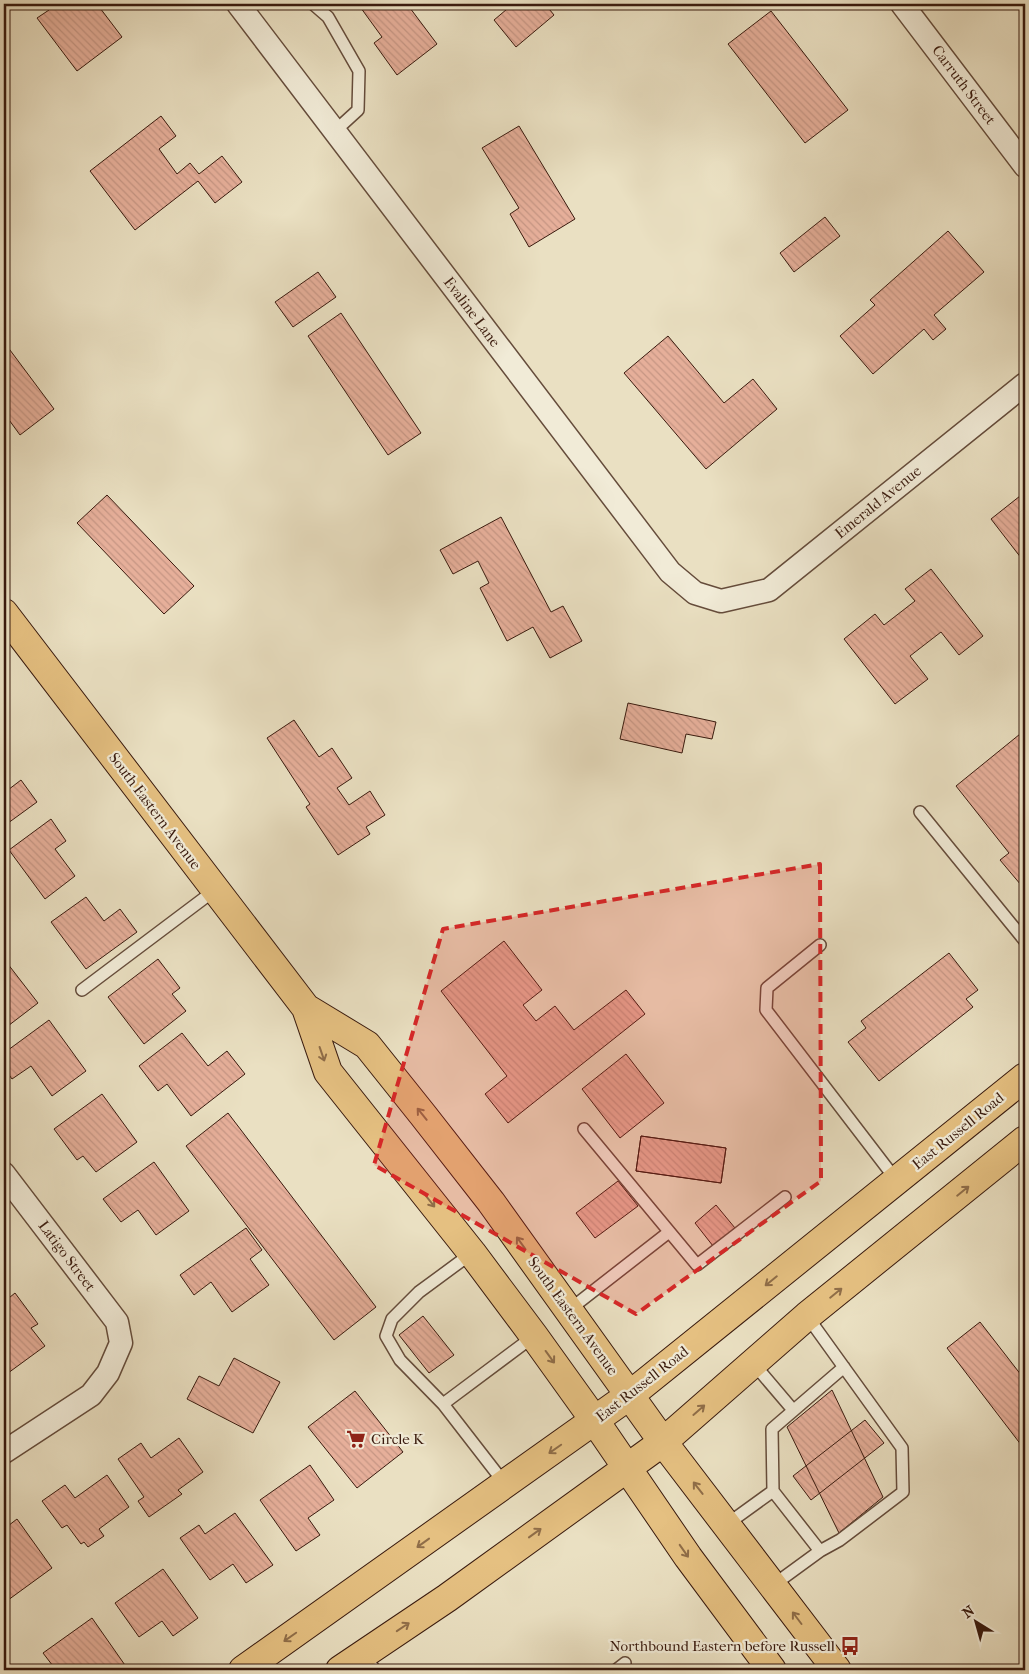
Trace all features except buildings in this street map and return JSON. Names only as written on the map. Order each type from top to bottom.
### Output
[{"type":"main road","name":"South Eastern Avenue","points":[[4,613],[306,1008],[328,1072],[472,1253],[534,1336],[720,1602],[772,1670]]},
{"type":"main road","name":"South Eastern Avenue","points":[[306,1008],[367,1045],[491,1202],[663,1442],[837,1670]]},
{"type":"main road","name":"East Russell Road","points":[[243,1670],[630,1395],[1025,1077]]},
{"type":"main road","points":[[340,1670],[369,1662],[447,1598],[663,1442],[807,1316],[1025,1140]]},
{"type":"street","name":"Evaline Lane","points":[[238,4],[670,572],[695,593],[721,601]]},
{"type":"street","name":"Carruth Street","points":[[902,4],[1025,166]]},
{"type":"street","name":"Emerald Avenue","points":[[721,601],[769,590],[1025,384]]},
{"type":"street","name":"Latigo Street","points":[[4,1174],[117,1322],[121,1343],[108,1373],[91,1395],[4,1452]]},
{"type":"lane","points":[[313,4],[328,17],[359,71],[358,110],[335,131]]},
{"type":"lane","points":[[920,812],[1025,941]]},
{"type":"lane","points":[[82,990],[215,890]]},
{"type":"lane","points":[[820,945],[767,988],[766,1010],[897,1181]]},
{"type":"lane","points":[[584,1129],[696,1265],[785,1197]]},
{"type":"lane","points":[[569,1310],[669,1232]]},
{"type":"lane","points":[[472,1253],[419,1292],[392,1319],[386,1336],[400,1360],[443,1404],[505,1484]]},
{"type":"lane","points":[[772,1586],[820,1551],[840,1540],[903,1492],[902,1448],[807,1316]]},
{"type":"lane","points":[[443,1404],[534,1336]]},
{"type":"lane","points":[[753,1363],[793,1410]]},
{"type":"lane","points":[[820,1551],[773,1491],[772,1429],[844,1367]]},
{"type":"lane","points":[[726,1525],[773,1491]]},
{"type":"highlighted area","points":[[820,864],[821,1181],[636,1314],[374,1165],[443,929]]},
{"type":"place","name":"Circle K","points":[[356,1439]]},
{"type":"place","name":"Northbound Eastern before Russell","points":[[850,1646]]}]
